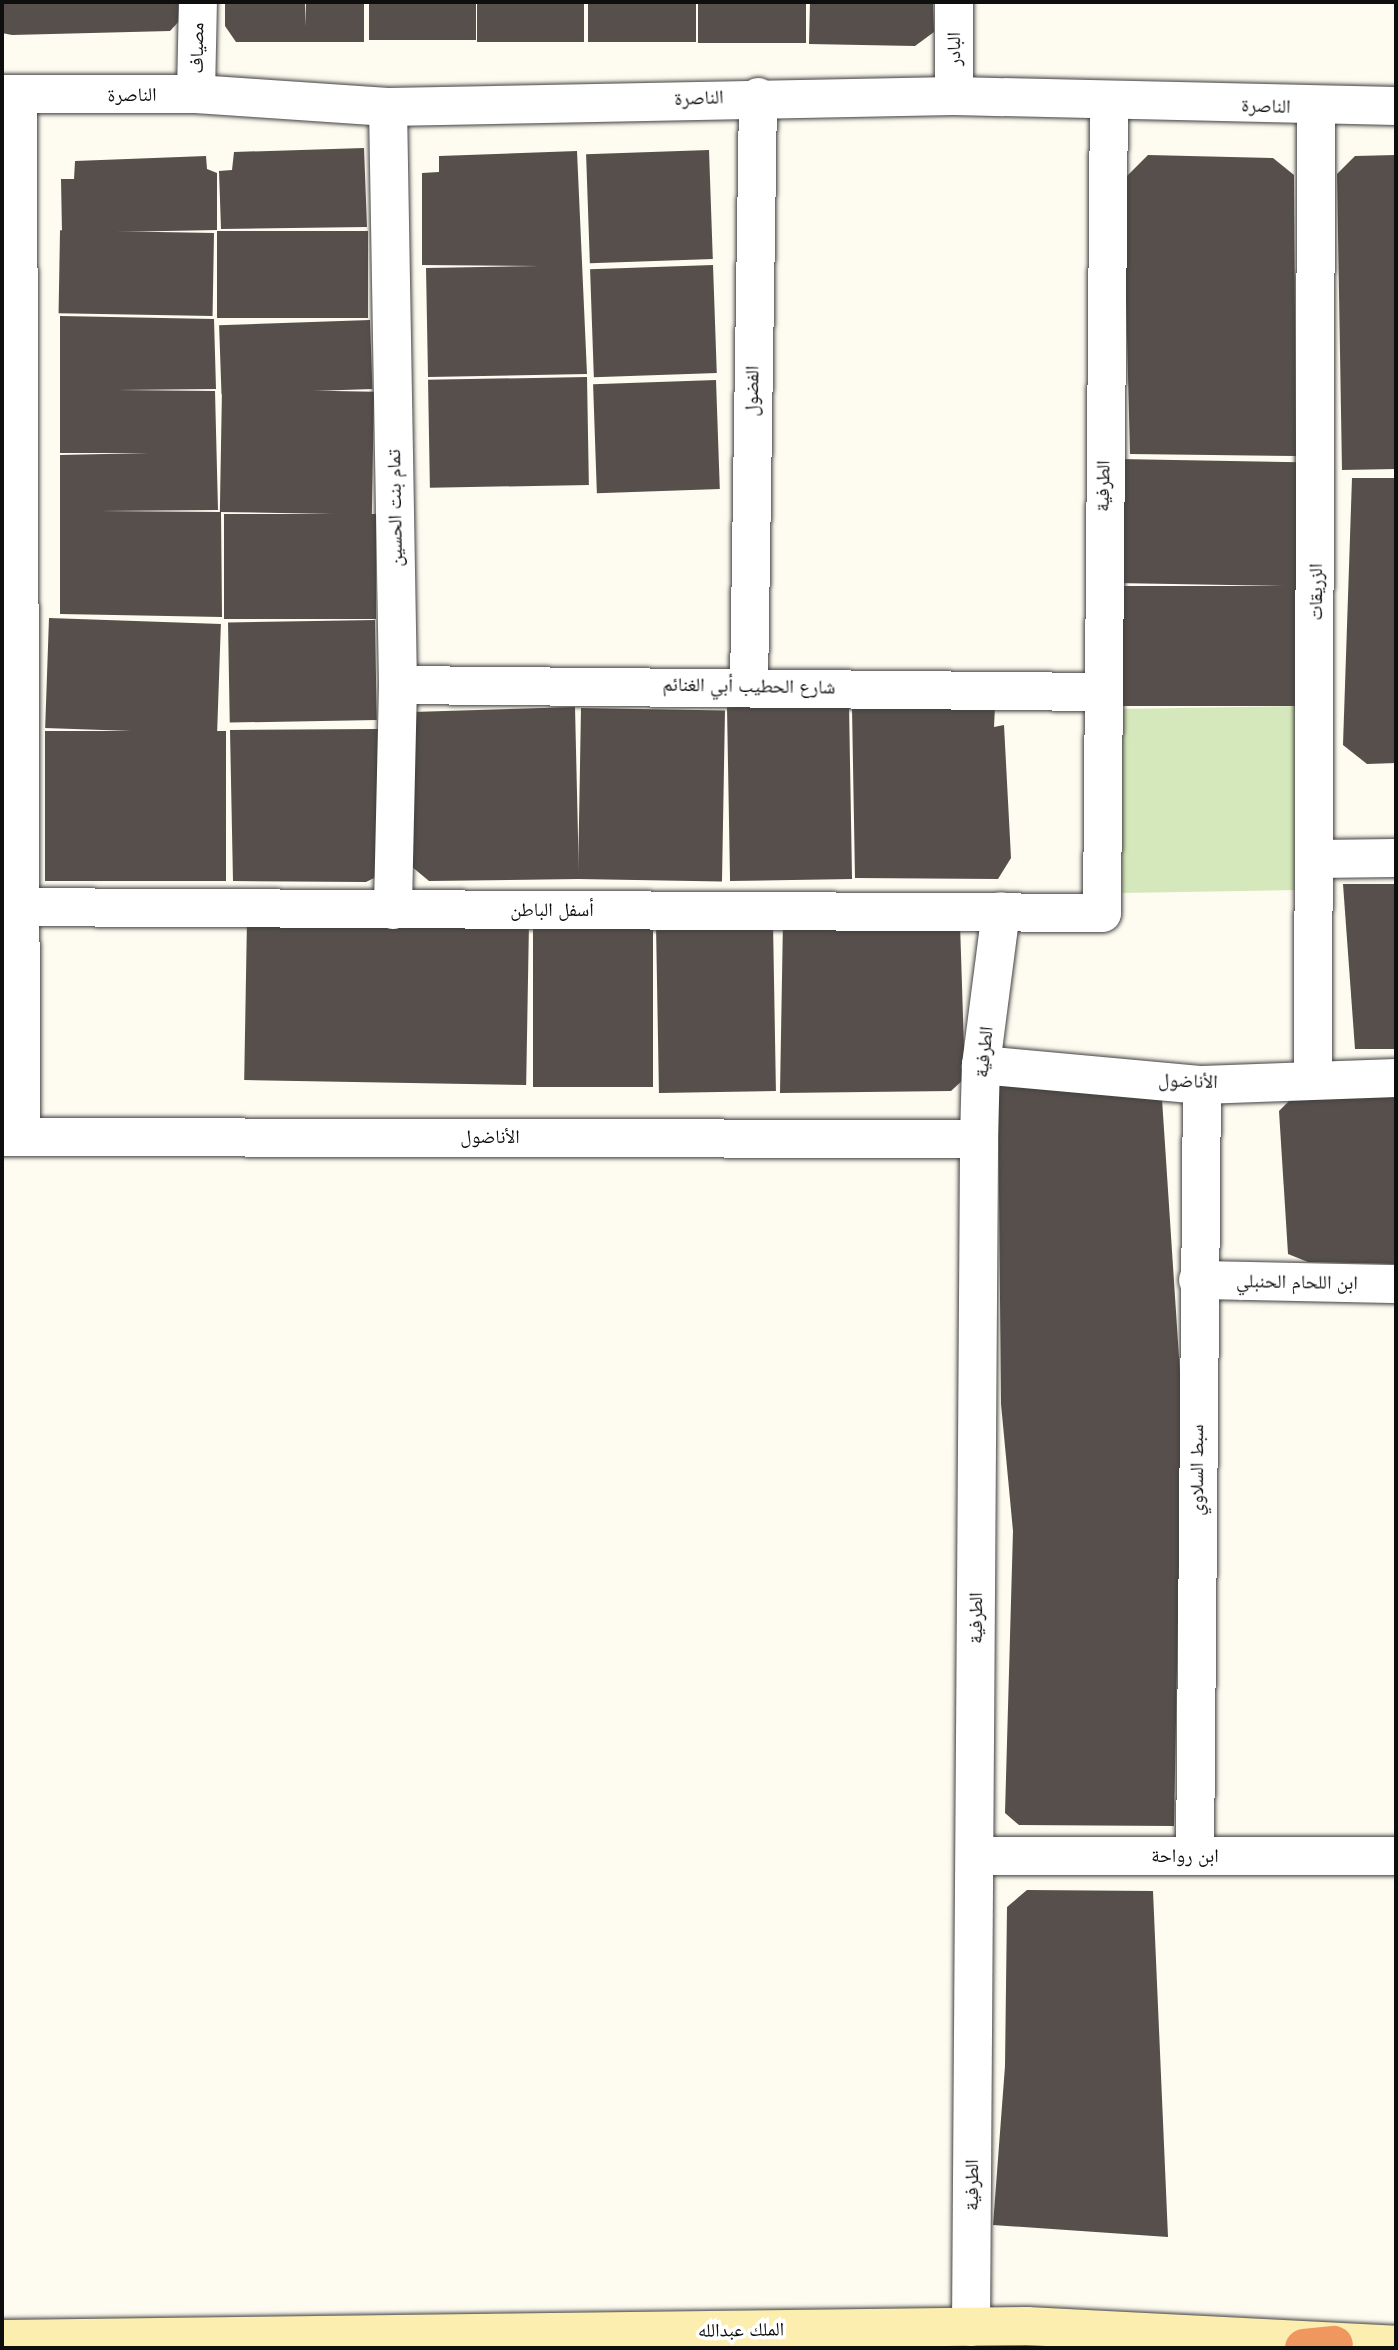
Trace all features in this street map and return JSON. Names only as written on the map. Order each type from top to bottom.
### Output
[{"type":"main road","name":"الملك عبدالله","points":[[2,2339],[971,2327],[1319,2347],[1396,2345]]},
{"type":"street","name":"مصياف","points":[[196,94],[198,2]]},
{"type":"street","name":"البادر","points":[[954,2],[954,96]]},
{"type":"street","name":"الناصرة","points":[[10,95],[196,94],[388,107],[758,97],[954,96],[1316,107],[1396,106]]},
{"type":"street","points":[[10,95],[11,1136]]},
{"type":"street","name":"الفضول","points":[[749,686],[758,97]]},
{"type":"street","name":"الطرفية","points":[[1102,914],[1100,692],[1109,100]]},
{"type":"street","name":"تمام بنت الحسين","points":[[388,107],[398,685],[393,910]]},
{"type":"street","name":"الزريقات","points":[[1313,1076],[1316,107]]},
{"type":"street","name":"شارع الحطيب أبي الغنائم","points":[[398,685],[749,686],[1100,692]]},
{"type":"street","points":[[1315,859],[1396,858]]},
{"type":"street","name":"أسفل الباطن","points":[[9,906],[1001,911],[1102,914]]},
{"type":"street","name":"الطرفية","points":[[971,2327],[979,1139],[981,1065],[1001,911]]},
{"type":"street","name":"الأناضول","points":[[981,1065],[1202,1085],[1313,1076],[1396,1078]]},
{"type":"street","name":"سبط السلاوي","points":[[1195,1856],[1198,1280],[1202,1085]]},
{"type":"street","name":"الأناضول","points":[[11,1136],[979,1139]]},
{"type":"street","name":"ابن اللحام الحنبلي","points":[[1198,1280],[1396,1284]]},
{"type":"street","name":"ابن رواحة","points":[[975,1856],[1396,1856]]},
{"type":"green space","points":[[1297,706],[1300,890],[1122,893],[1119,709]]},
{"type":"building","points":[[2,2],[182,2],[182,18],[170,31],[12,35],[2,33]]},
{"type":"building","points":[[225,2],[305,2],[305,27],[306,2],[364,2],[364,42],[236,42],[225,26]]},
{"type":"building","points":[[369,2],[476,2],[476,40],[369,40]]},
{"type":"building","points":[[477,2],[584,2],[584,42],[477,42]]},
{"type":"building","points":[[588,2],[696,2],[696,42],[588,42]]},
{"type":"building","points":[[698,2],[806,2],[806,43],[698,43]]},
{"type":"building","points":[[810,2],[933,2],[934,32],[915,46],[809,44]]},
{"type":"building","points":[[364,148],[367,227],[221,229],[219,171],[232,170],[234,152]]},
{"type":"building","points":[[709,150],[713,259],[590,263],[586,154]]},
{"type":"building","points":[[577,151],[587,374],[428,377],[426,268],[540,266],[422,265],[422,173],[439,172],[439,156]]},
{"type":"building","points":[[1148,155],[1273,158],[1294,175],[1296,456],[1130,454],[1123,180]]},
{"type":"building","points":[[1396,155],[1396,469],[1342,470],[1337,174],[1355,156]]},
{"type":"building","points":[[206,156],[207,169],[217,173],[217,230],[62,233],[61,179],[74,179],[75,161]]},
{"type":"building","points":[[60,230],[214,233],[213,316],[59,313]]},
{"type":"building","points":[[217,231],[368,231],[368,318],[217,318]]},
{"type":"building","points":[[713,265],[717,373],[594,377],[590,269]]},
{"type":"building","points":[[60,316],[214,319],[216,389],[118,390],[215,391],[218,510],[100,511],[221,512],[222,617],[60,614],[60,455],[149,453],[60,453]]},
{"type":"building","points":[[370,320],[372,389],[222,394],[219,325]]},
{"type":"building","points":[[587,377],[589,485],[430,488],[428,380]]},
{"type":"building","points":[[716,380],[720,489],[597,493],[593,384]]},
{"type":"building","points":[[222,389],[374,392],[372,515],[220,512]]},
{"type":"building","points":[[1118,459],[1300,462],[1298,586],[1116,583]]},
{"type":"building","points":[[1352,478],[1396,478],[1396,763],[1367,764],[1343,745]]},
{"type":"building","points":[[224,514],[376,514],[376,619],[224,619]]},
{"type":"building","points":[[1117,586],[1296,586],[1296,706],[1117,706]]},
{"type":"building","points":[[49,618],[221,624],[217,734],[45,728]]},
{"type":"building","points":[[375,620],[377,720],[230,723],[228,623]]},
{"type":"building","points":[[849,705],[852,879],[730,881],[727,707]]},
{"type":"building","points":[[575,707],[579,879],[429,881],[411,866],[413,712]]},
{"type":"building","points":[[995,707],[994,727],[1004,725],[1011,858],[998,879],[855,878],[852,708]]},
{"type":"building","points":[[581,708],[725,711],[722,881],[578,879]]},
{"type":"building","points":[[378,729],[376,877],[366,882],[233,881],[230,730]]},
{"type":"building","points":[[45,731],[226,731],[226,881],[45,881]]},
{"type":"building","points":[[1343,884],[1396,884],[1396,1049],[1355,1049]]},
{"type":"building","points":[[247,917],[529,922],[526,1085],[244,1080]]},
{"type":"building","points":[[783,920],[960,924],[965,1078],[951,1091],[780,1093]]},
{"type":"building","points":[[533,922],[653,922],[653,1087],[533,1087]]},
{"type":"building","points":[[773,923],[776,1091],[659,1093],[656,925]]},
{"type":"building","points":[[998,1084],[1162,1099],[1182,1403],[1174,1826],[1019,1825],[1005,1813],[1013,1531],[1001,1404]]},
{"type":"building","points":[[1396,1092],[1396,1264],[1308,1262],[1288,1254],[1279,1111],[1293,1097]]},
{"type":"building","points":[[1027,1890],[1153,1891],[1168,2237],[993,2225],[1005,2066],[1007,1907]]}]
